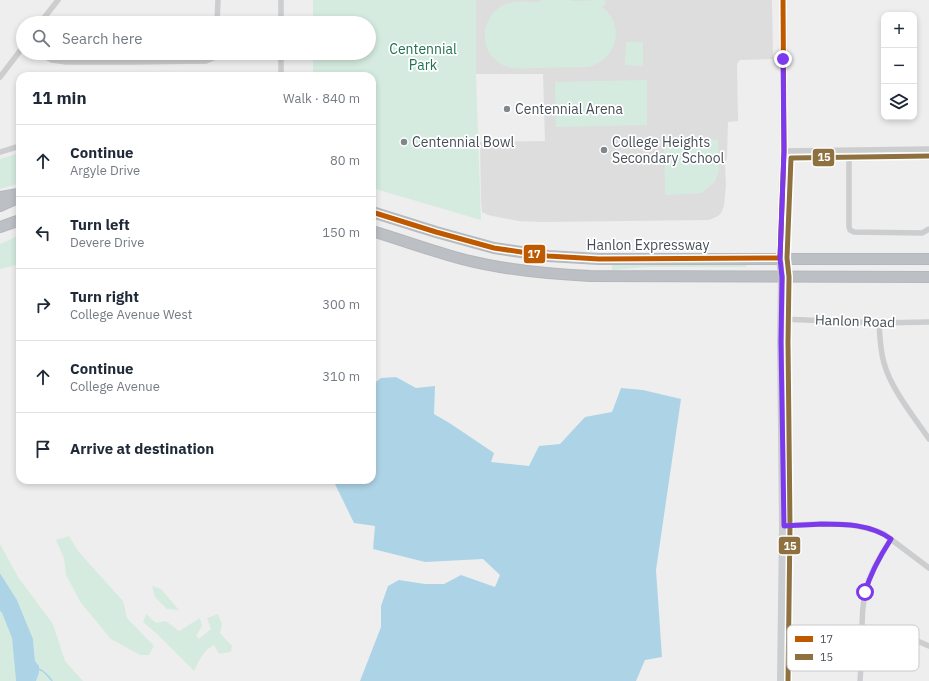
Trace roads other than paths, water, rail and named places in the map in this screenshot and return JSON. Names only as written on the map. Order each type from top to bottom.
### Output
[{"type":"highway","points":[[0,197],[16,195]]},
{"type":"highway","points":[[0,206],[16,199]]},
{"type":"highway","name":"Hanlon Expressway","points":[[376,213],[494,248],[548,256],[599,259],[929,259]]},
{"type":"highway","points":[[0,227],[16,221]]},
{"type":"highway","points":[[376,232],[463,259],[547,274],[590,276],[929,276]]},
{"type":"street","points":[[45,16],[58,0]]},
{"type":"street","points":[[218,0],[218,16]]},
{"type":"street","points":[[281,0],[281,16]]},
{"type":"street","points":[[781,681],[784,526],[781,319],[782,277],[780,258],[784,151],[783,0]]},
{"type":"street","points":[[0,77],[16,55]]},
{"type":"street","points":[[53,60],[66,62],[209,60]]},
{"type":"street","points":[[281,60],[281,72]]},
{"type":"street","points":[[0,152],[16,147]]},
{"type":"street","points":[[848,150],[850,230],[854,232],[922,233],[929,229]]},
{"type":"street","points":[[784,151],[929,150]]},
{"type":"street","name":"Hanlon Road","points":[[781,319],[879,323],[929,322]]},
{"type":"street","points":[[879,323],[883,361],[889,377],[929,439]]},
{"type":"street","points":[[784,526],[842,524],[876,530],[891,539],[929,568]]},
{"type":"street","points":[[861,625],[862,609],[867,586],[876,564],[891,539]]},
{"type":"street","points":[[919,642],[929,646]]},
{"type":"street","points":[[860,671],[860,681]]},
{"type":"water","points":[[396,377],[416,388],[435,386],[434,414],[494,453],[491,462],[529,466],[539,446],[560,444],[585,417],[612,412],[621,388],[643,390],[681,399],[656,570],[662,657],[645,660],[636,681],[360,681],[381,627],[381,606],[388,586],[399,580],[425,584],[444,584],[461,575],[495,587],[500,575],[483,559],[425,562],[373,549],[375,526],[354,523],[335,484],[376,484],[376,382],[381,378]]},
{"type":"water","points":[[0,573],[17,600],[33,639],[35,661],[39,666],[39,673],[36,681],[16,681],[12,638],[0,611]]},
{"type":"waterway","points":[[39,669],[43,671],[52,681]]},
{"type":"place","name":"Centennial Arena","points":[[507,109]]},
{"type":"place","name":"Centennial Bowl","points":[[404,142]]},
{"type":"place","name":"College Heights Secondary School","points":[[604,150]]},
{"type":"park label","name":"Centennial Park","points":[[423,58]]}]
